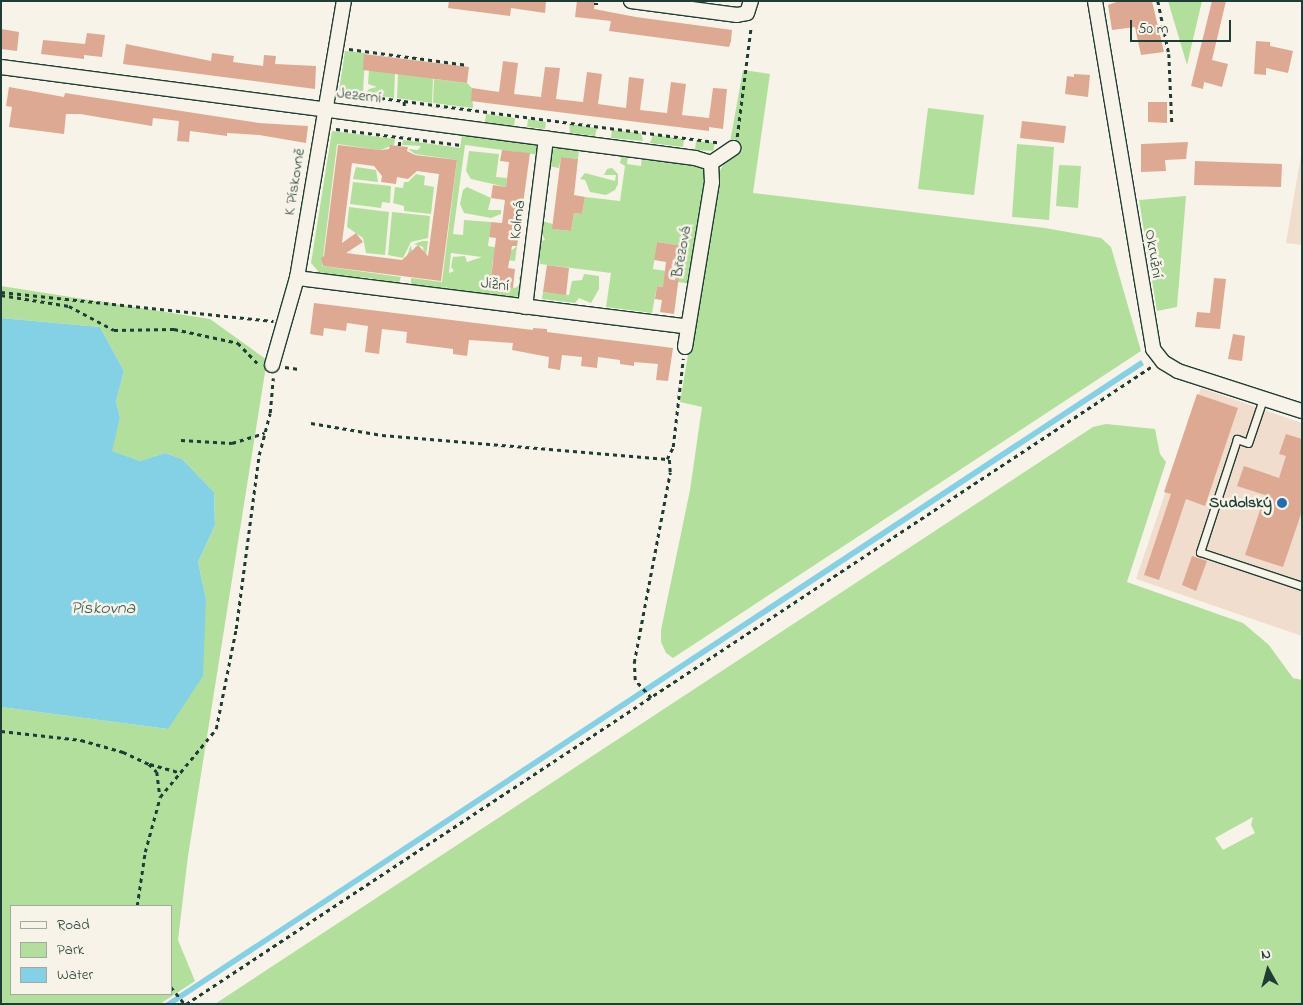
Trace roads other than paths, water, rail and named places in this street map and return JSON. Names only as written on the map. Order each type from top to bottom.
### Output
[{"type":"street","name":"K Pískovně","points":[[268,371],[297,278],[344,1]]},
{"type":"street","points":[[631,1],[737,15],[749,7]]},
{"type":"street","name":"Okružní","points":[[1095,1],[1151,345],[1159,359],[1178,371],[1302,411]]},
{"type":"street","name":"Jezerní","points":[[1,67],[702,159],[711,164]]},
{"type":"street","name":"Kolmá","points":[[525,307],[546,138]]},
{"type":"street","points":[[711,164],[733,148]]},
{"type":"street","name":"Březová","points":[[685,347],[712,182],[711,164]]},
{"type":"street","name":"Jižní","points":[[297,278],[688,327]]},
{"type":"lane","points":[[1262,399],[1248,443],[1237,439],[1200,552],[1302,586]]},
{"type":"water","name":"Pískovna","points":[[1,318],[100,327],[124,371],[116,401],[120,418],[112,451],[140,461],[165,453],[182,459],[214,492],[215,525],[198,562],[206,599],[203,676],[168,729],[1,707]]},
{"type":"water","points":[[1141,360],[1144,365],[174,1004],[164,1004]]},
{"type":"place","name":"Sudolský","points":[[1282,503]]}]
